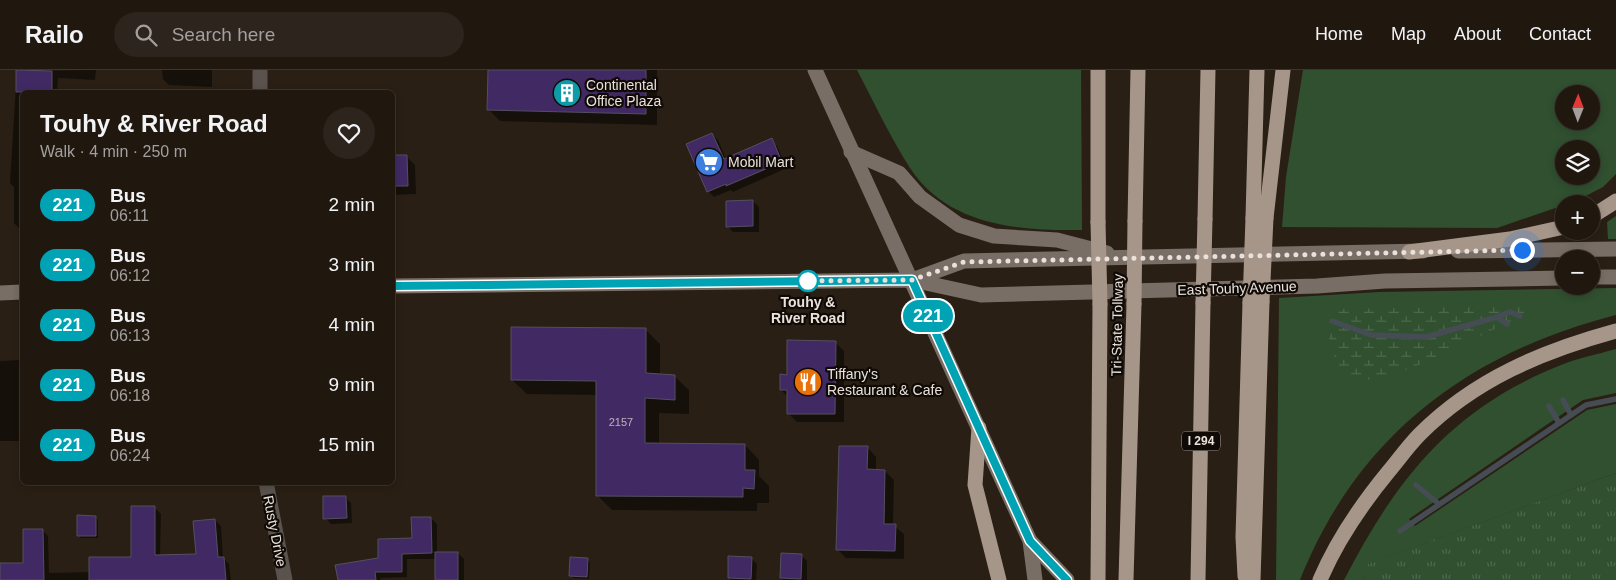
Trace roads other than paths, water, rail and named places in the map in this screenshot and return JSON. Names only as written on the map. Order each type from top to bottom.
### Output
[{"type":"highway","points":[[1098,70],[1100,304],[1098,578]]},
{"type":"highway","name":"Tri-State Tollway","points":[[1126,580],[1134,304],[1138,70]]},
{"type":"highway","name":"I 294","points":[[1198,580],[1208,70]]},
{"type":"highway","points":[[1246,580],[1243,537],[1260,218],[1257,70]]},
{"type":"highway","points":[[1260,218],[1283,70]]},
{"type":"highway","points":[[1600,211],[1616,201]]},
{"type":"highway","points":[[1409,252],[1510,239],[1555,229]]},
{"type":"highway","points":[[1253,580],[1256,302]]},
{"type":"highway","points":[[1320,580],[1331,555],[1352,518],[1419,435],[1458,400],[1504,372],[1541,355],[1616,331]]},
{"type":"highway","points":[[979,428],[975,485],[999,580]]},
{"type":"main road","points":[[815,70],[1030,541],[1035,580]]},
{"type":"main road","points":[[851,152],[899,173],[920,197],[959,225],[994,236],[1057,240],[1122,258]]},
{"type":"main road","name":"East Touhy Avenue","points":[[912,280],[964,262],[1616,249]]},
{"type":"main road","points":[[1600,278],[1616,277]]},
{"type":"main road","name":"East Touhy Avenue","points":[[395,286],[912,280],[981,295],[1307,287],[1385,281],[1555,278]]},
{"type":"main road","points":[[0,292],[20,292]]},
{"type":"main road","points":[[1030,541],[1067,580]]},
{"type":"street","points":[[260,70],[260,90]]},
{"type":"street","name":"Rusty Drive","points":[[267,485],[285,580]]},
{"type":"waterway","points":[[1497,317],[1510,312],[1520,316]]},
{"type":"waterway","points":[[1332,321],[1371,335],[1426,337],[1497,317],[1507,324]]},
{"type":"waterway","points":[[1400,531],[1586,405],[1616,399]]},
{"type":"waterway","points":[[1563,400],[1571,415]]},
{"type":"waterway","points":[[1549,406],[1559,423]]},
{"type":"waterway","points":[[1416,485],[1439,504]]},
{"type":"place","name":"Continental Office Plaza","points":[[567,93]]},
{"type":"place","name":"Mobil Mart","points":[[709,162]]},
{"type":"place","name":"Touhy & River Road","points":[[808,281]]},
{"type":"place","name":"Tiffany's Restaurant & Cafe","points":[[808,382]]}]
